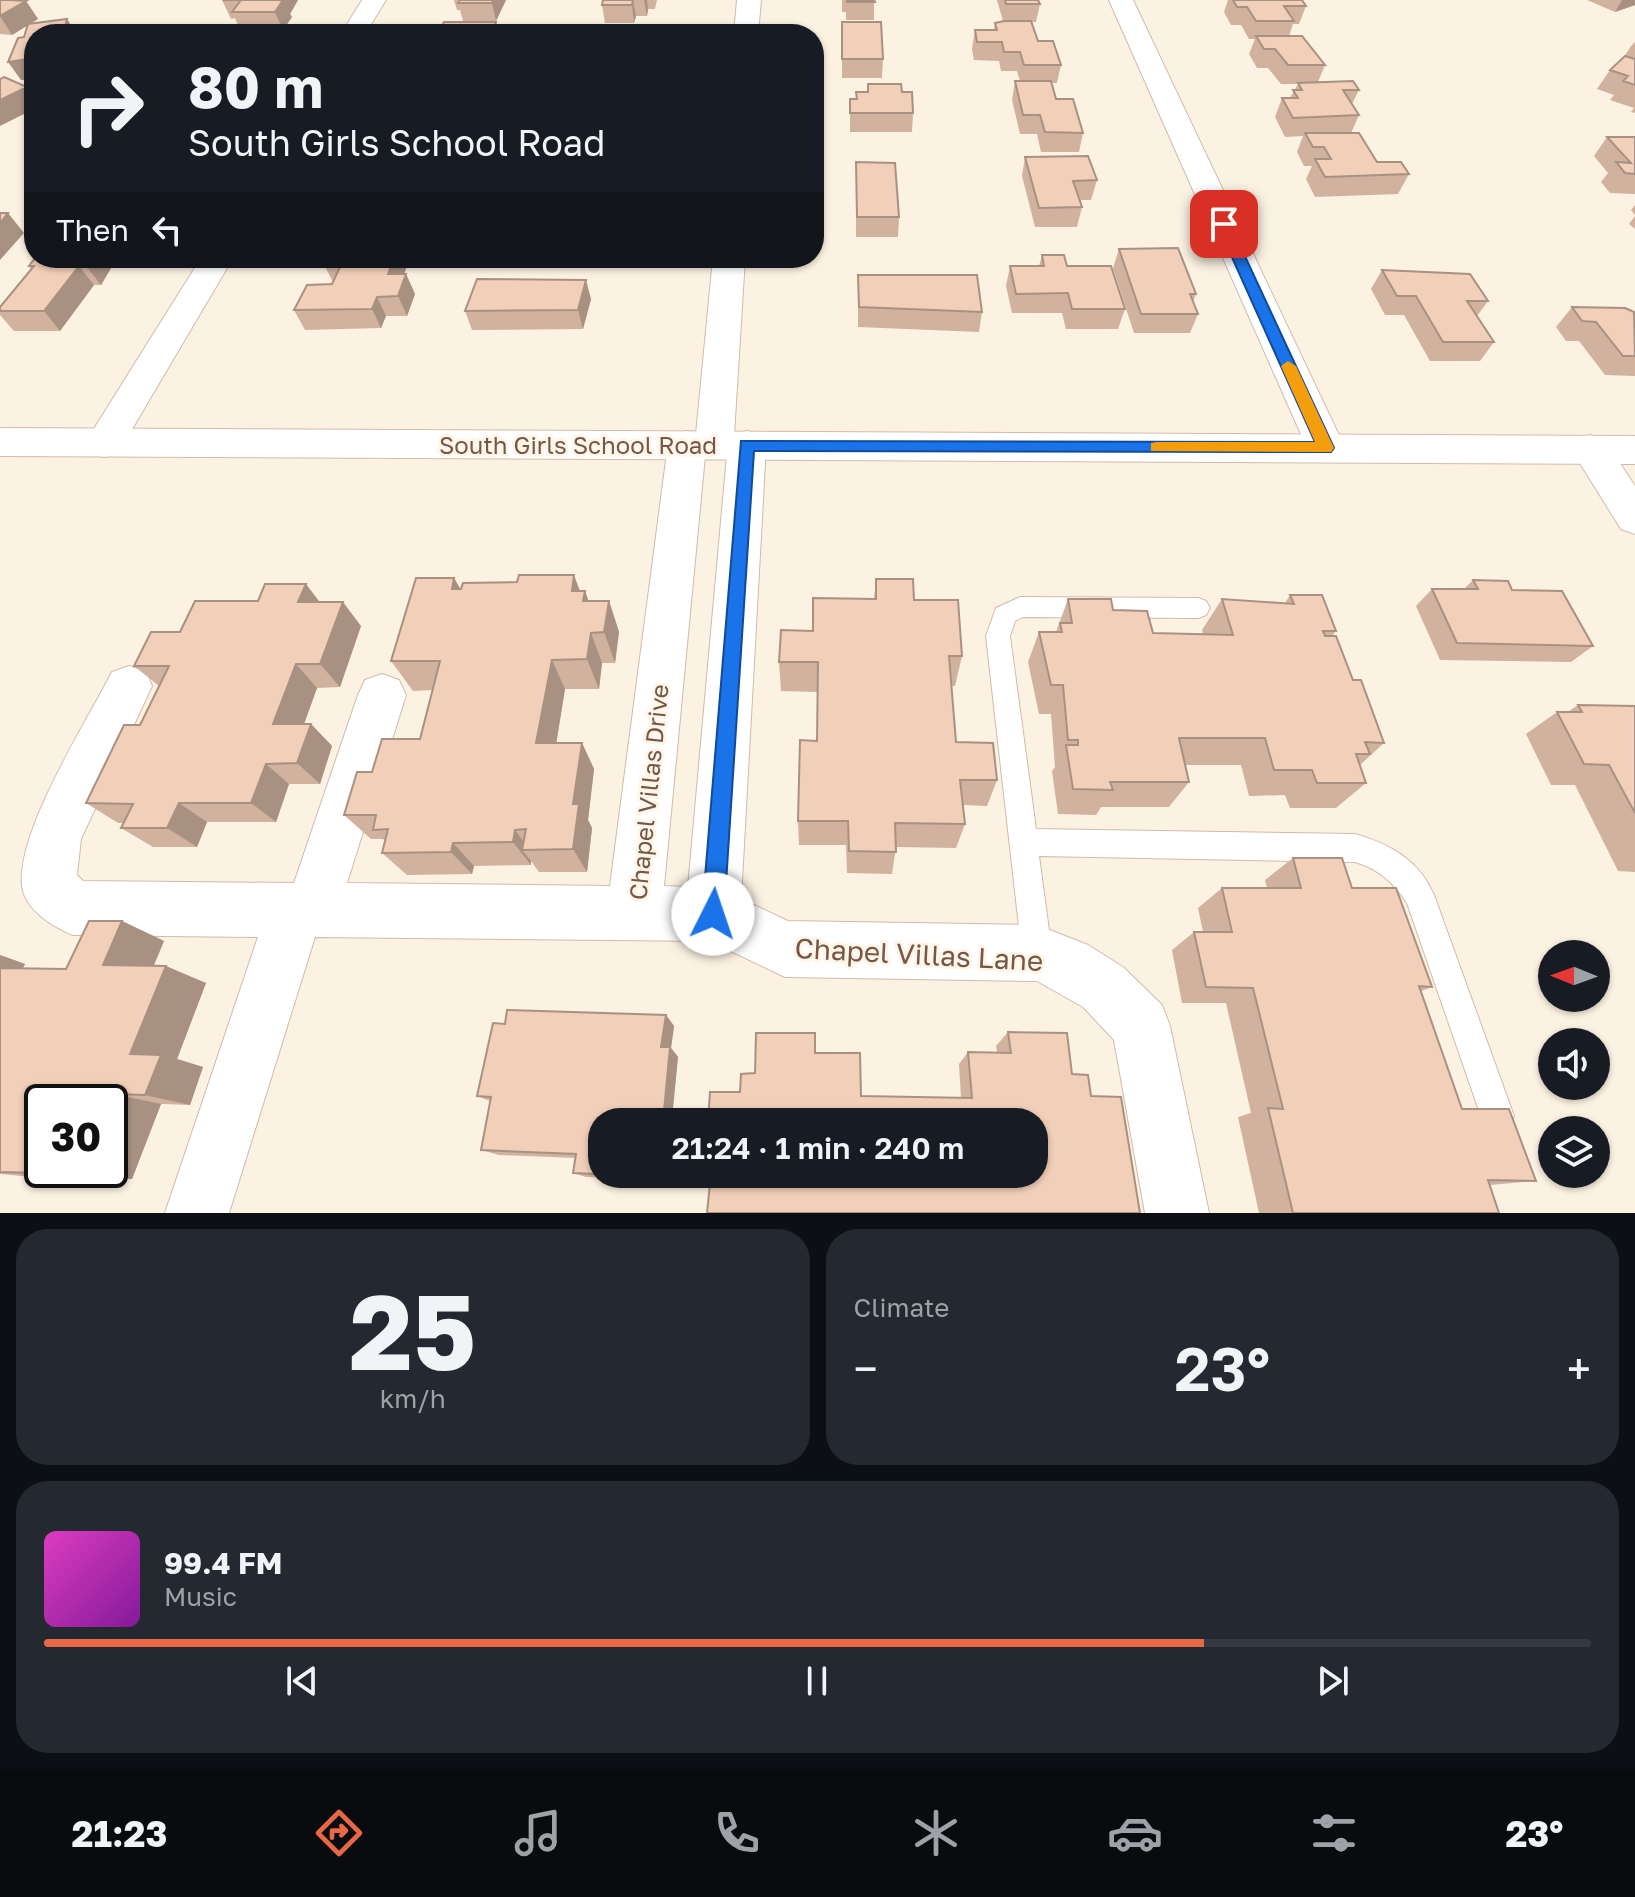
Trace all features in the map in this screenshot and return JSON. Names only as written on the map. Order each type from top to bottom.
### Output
[{"type":"street","points":[[359,24],[374,0]]},
{"type":"street","points":[[747,24],[749,0]]},
{"type":"street","points":[[1121,0],[1326,448]]},
{"type":"street","points":[[104,443],[211,268]]},
{"type":"street","points":[[713,914],[716,445],[728,268]]},
{"type":"street","name":"South Girls School Road","points":[[0,442],[1635,450]]},
{"type":"street","name":"Chapel Villas Drive","points":[[129,686],[55,837],[49,886],[73,908],[634,913],[716,445]]},
{"type":"street","points":[[1590,449],[1635,518]]},
{"type":"street","points":[[197,1213],[382,695]]},
{"type":"street","name":"Chapel Villas Lane","points":[[634,913],[713,914],[785,949],[1037,953],[1068,965],[1103,987],[1141,1026],[1177,1213]]},
{"type":"lane","points":[[1037,953],[998,636],[1005,615],[1020,607],[1198,608]]},
{"type":"lane","points":[[1023,842],[1355,848],[1380,855],[1404,871],[1419,895],[1497,1116]]},
{"type":"building","points":[[0,0],[9,0],[26,1],[0,16]]},
{"type":"building","points":[[241,0],[283,0],[275,12],[232,12]]},
{"type":"building","points":[[460,0],[493,0],[492,3],[458,3]]},
{"type":"building","points":[[603,0],[633,0],[632,5],[602,5]]},
{"type":"building","points":[[874,0],[875,2],[847,2]]},
{"type":"building","points":[[1005,0],[1038,0],[1040,4],[1006,4]]},
{"type":"building","points":[[1233,0],[1302,0],[1306,6],[1284,6],[1294,21],[1256,21],[1247,7],[1237,7]]},
{"type":"building","points":[[67,19],[66,24],[28,24]]},
{"type":"building","points":[[1031,21],[1038,41],[1053,41],[1061,65],[1024,65],[1020,52],[1004,52],[1002,42],[977,42],[975,30],[997,30],[995,23]]},
{"type":"building","points":[[444,22],[496,22],[495,24]]},
{"type":"building","points":[[842,22],[881,22],[883,59],[842,59]]},
{"type":"building","points":[[1256,36],[1302,36],[1325,65],[1288,65],[1275,49],[1264,49]]},
{"type":"building","points":[[24,37],[24,60],[8,62],[18,38]]},
{"type":"building","points":[[1625,56],[1635,59],[1635,85],[1623,81],[1628,76],[1610,70]]},
{"type":"building","points":[[4,77],[24,88],[0,100],[0,79]]},
{"type":"building","points":[[1015,81],[1051,81],[1056,99],[1073,99],[1083,133],[1045,132],[1040,115],[1023,115]]},
{"type":"building","points":[[1353,81],[1359,90],[1343,90],[1359,115],[1293,118],[1282,98],[1298,98],[1293,90],[1302,90],[1298,83]]},
{"type":"building","points":[[868,84],[901,84],[902,92],[912,92],[913,113],[850,113],[850,99],[857,99],[856,92],[868,92]]},
{"type":"building","points":[[1305,133],[1359,133],[1377,162],[1401,162],[1409,174],[1325,177],[1315,159],[1331,159],[1324,147],[1313,147]]},
{"type":"building","points":[[1607,137],[1635,137],[1635,174],[1625,173],[1616,162],[1631,163]]},
{"type":"building","points":[[1088,156],[1097,180],[1073,181],[1082,207],[1039,208],[1025,157]]},
{"type":"building","points":[[856,162],[895,163],[899,217],[857,217]]},
{"type":"building","points":[[1178,248],[1196,294],[1190,294],[1198,314],[1141,314],[1119,249]]},
{"type":"building","points":[[1042,255],[1064,255],[1067,266],[1111,266],[1125,309],[1072,309],[1068,293],[1016,294],[1010,266],[1044,266]]},
{"type":"building","points":[[32,268],[77,268],[44,311],[0,311],[0,307]]},
{"type":"building","points":[[340,268],[390,268],[388,274],[406,274],[398,296],[377,297],[372,309],[294,310],[307,285],[332,284]]},
{"type":"building","points":[[1382,270],[1470,274],[1488,301],[1467,301],[1494,342],[1443,342],[1416,296],[1397,296]]},
{"type":"building","points":[[858,275],[977,275],[982,312],[859,307]]},
{"type":"building","points":[[477,279],[586,280],[578,310],[465,311]]},
{"type":"building","points":[[1572,307],[1625,308],[1634,312],[1635,356],[1623,356],[1596,322],[1582,321]]},
{"type":"building","points":[[519,575],[574,575],[572,591],[585,591],[583,601],[609,601],[604,632],[591,633],[587,659],[552,660],[536,743],[582,743],[573,804],[579,804],[573,849],[522,850],[526,829],[515,830],[513,842],[453,843],[451,852],[382,853],[388,829],[373,830],[376,815],[344,815],[357,772],[372,772],[382,739],[420,739],[440,661],[391,661],[416,578],[454,578],[452,589],[461,589],[463,583],[517,582]]},
{"type":"building","points":[[876,579],[913,579],[914,600],[958,600],[962,656],[949,656],[956,742],[993,743],[997,780],[960,780],[965,824],[895,823],[896,852],[849,851],[848,821],[798,821],[800,740],[817,741],[818,662],[779,662],[781,630],[813,631],[813,598],[876,599]]},
{"type":"building","points":[[1473,580],[1508,581],[1512,590],[1562,591],[1593,646],[1457,643],[1432,589],[1478,589]]},
{"type":"building","points":[[265,584],[306,584],[298,602],[343,602],[320,664],[296,664],[273,724],[311,724],[297,763],[266,764],[251,803],[179,803],[167,828],[121,828],[133,804],[86,803],[124,725],[140,725],[169,666],[134,666],[151,632],[180,632],[195,601],[258,601]]},
{"type":"building","points":[[1290,595],[1322,595],[1336,631],[1323,631],[1325,636],[1336,636],[1353,680],[1361,680],[1384,743],[1365,742],[1370,754],[1356,754],[1366,783],[1317,783],[1312,770],[1274,770],[1265,738],[1179,738],[1189,782],[1110,782],[1113,790],[1073,789],[1066,745],[1078,745],[1078,740],[1068,740],[1063,685],[1051,685],[1039,632],[1062,632],[1060,623],[1072,623],[1068,599],[1111,599],[1113,610],[1147,611],[1153,633],[1233,635],[1222,599],[1294,604]]},
{"type":"building","points":[[1578,705],[1635,706],[1635,813],[1609,765],[1584,764],[1557,712],[1582,712]]},
{"type":"building","points":[[1293,858],[1342,858],[1352,888],[1396,888],[1432,987],[1419,986],[1462,1109],[1509,1109],[1536,1181],[1488,1180],[1499,1213],[1293,1213],[1268,1108],[1283,1109],[1253,988],[1206,987],[1194,932],[1232,932],[1222,888],[1301,888]]},
{"type":"building","points":[[89,921],[122,921],[103,965],[166,966],[130,1054],[161,1055],[145,1095],[128,1094],[128,1084],[24,1084],[24,1173],[0,1172],[0,968],[66,969]]},
{"type":"building","points":[[507,1010],[666,1015],[661,1047],[670,1047],[664,1108],[588,1108],[588,1174],[573,1173],[576,1154],[481,1150],[491,1097],[477,1096],[493,1023],[505,1024]]},
{"type":"building","points":[[1008,1032],[1067,1033],[1072,1074],[1088,1075],[1091,1096],[1121,1097],[1140,1213],[707,1213],[710,1188],[1048,1188],[1048,1108],[709,1108],[710,1092],[740,1092],[741,1074],[755,1073],[756,1033],[815,1033],[815,1053],[860,1053],[861,1096],[972,1098],[968,1052],[1011,1053]]},
{"type":"slow traffic","points":[[1157,447],[1326,448],[1288,366]]},
{"type":"route","points":[[713,914],[747,445],[1326,448],[1224,224]]}]
